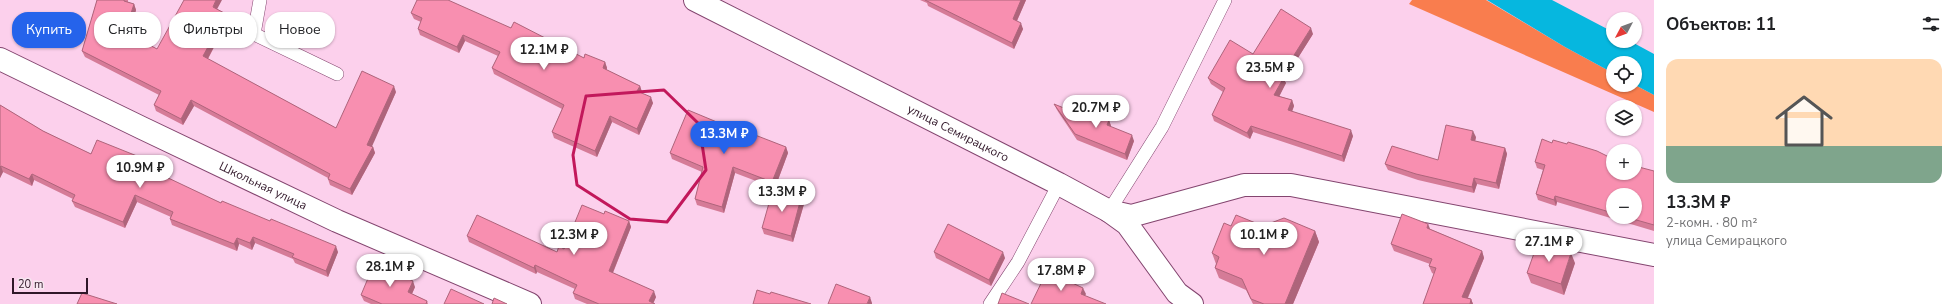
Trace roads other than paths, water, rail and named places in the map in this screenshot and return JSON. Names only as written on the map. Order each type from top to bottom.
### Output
[{"type":"street","name":"улица Семирацкого","points":[[695,0],[1059,184],[1109,211],[1127,224],[1177,292],[1192,304]]},
{"type":"street","name":"Школьная улица","points":[[0,59],[149,132],[337,221],[530,304]]},
{"type":"street","points":[[1109,211],[1131,216],[1244,184],[1291,185],[1654,255]]},
{"type":"lane","points":[[260,0],[254,34],[337,74]]},
{"type":"lane","points":[[1109,211],[1162,127],[1225,0]]},
{"type":"lane","points":[[990,304],[1018,262],[1059,184]]},
{"type":"water","points":[[1487,0],[1552,0],[1606,28],[1606,48],[1642,48],[1654,54],[1654,95],[1642,89],[1642,56],[1606,56],[1606,69],[1565,47]]}]
